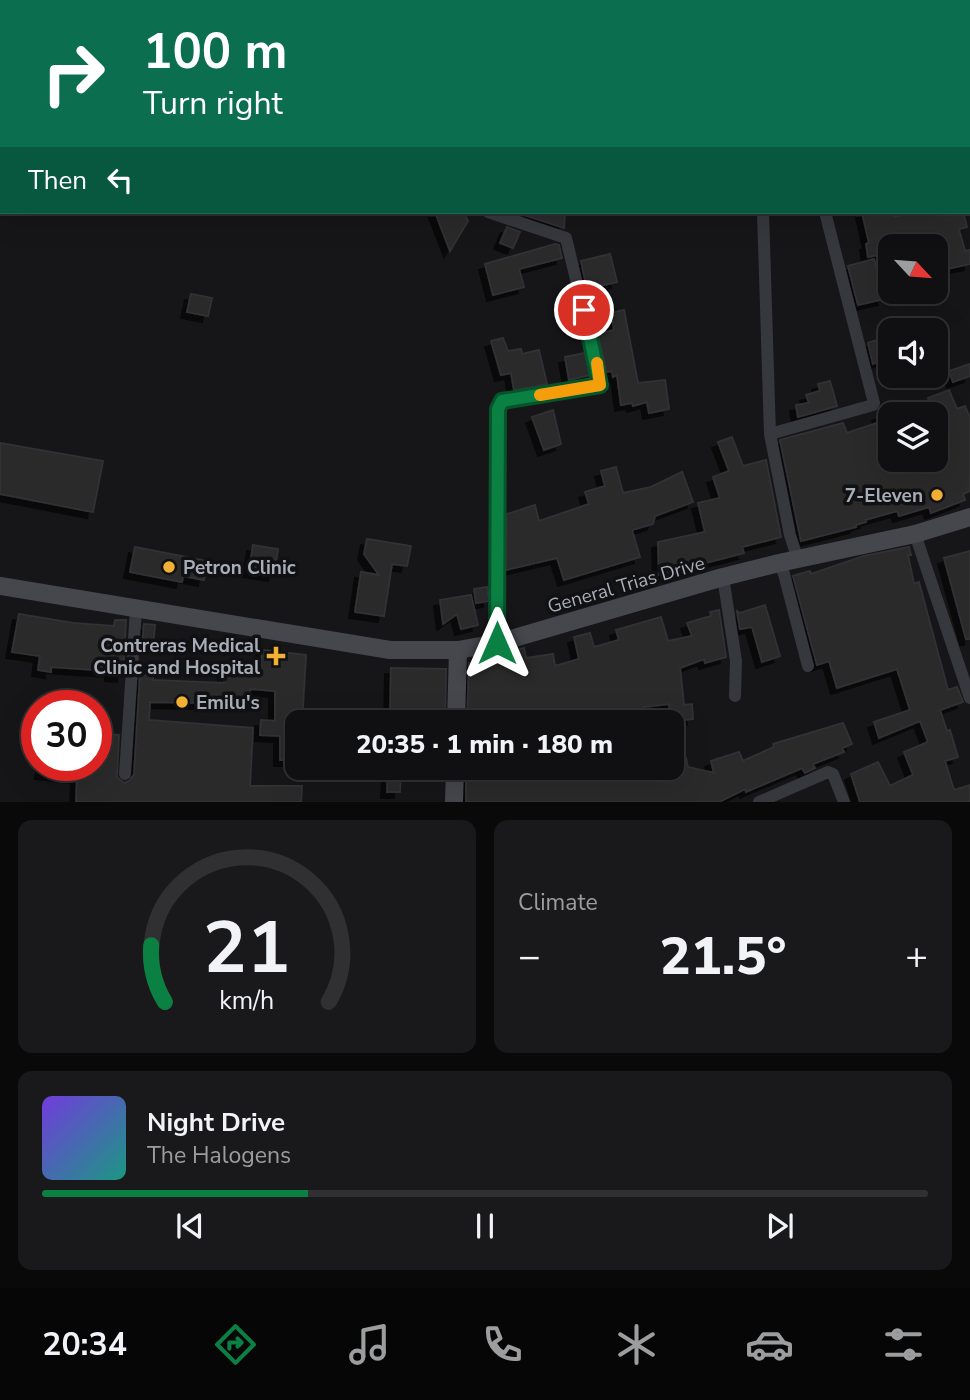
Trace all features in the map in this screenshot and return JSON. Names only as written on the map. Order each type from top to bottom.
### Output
[{"type":"main road","name":"General Trias Drive","points":[[0,586],[390,650],[458,650],[497,643],[779,563],[915,534],[970,517]]},
{"type":"main road","points":[[456,710],[458,650]]},
{"type":"main road","points":[[454,802],[455,780]]},
{"type":"street","points":[[494,214],[566,238],[601,383],[502,401],[499,404],[497,643]]},
{"type":"street","points":[[763,214],[770,434],[790,535],[799,560]]},
{"type":"street","points":[[770,434],[874,403],[826,214]]},
{"type":"street","points":[[915,534],[970,698]]},
{"type":"street","points":[[779,563],[784,573],[808,666]]},
{"type":"street","points":[[723,578],[736,661],[735,696]]},
{"type":"street","points":[[125,774],[136,609]]},
{"type":"street","points":[[759,802],[828,772],[833,775],[844,802]]},
{"type":"building","points":[[436,214],[465,214],[468,221],[450,251]]},
{"type":"building","points":[[521,214],[565,214],[564,228]]},
{"type":"building","points":[[862,214],[893,214],[894,217],[907,214],[964,214],[967,227],[959,229],[965,251],[970,250],[970,264],[948,269],[948,234],[878,234],[878,255],[868,257],[866,244],[869,243]]},
{"type":"building","points":[[507,227],[520,232],[513,248],[500,243]]},
{"type":"building","points":[[559,245],[562,258],[519,269],[524,287],[493,295],[485,264]]},
{"type":"building","points":[[610,254],[617,282],[587,289],[581,261]]},
{"type":"building","points":[[874,259],[878,275],[878,300],[858,305],[848,266]]},
{"type":"building","points":[[191,294],[212,298],[208,316],[187,312]]},
{"type":"building","points":[[624,310],[638,383],[665,380],[669,409],[649,413],[647,402],[633,406],[632,403],[621,405],[617,375],[613,377],[612,371],[607,372],[598,334],[614,330],[611,313]]},
{"type":"building","points":[[503,338],[508,351],[521,349],[522,354],[539,350],[547,384],[514,390],[511,373],[501,375],[491,341]]},
{"type":"building","points":[[878,340],[878,362],[873,364],[868,343]]},
{"type":"building","points":[[585,353],[590,375],[569,380],[565,357]]},
{"type":"building","points":[[970,364],[970,376],[953,382],[949,371]]},
{"type":"building","points":[[830,381],[837,406],[798,417],[796,405],[809,403],[806,395],[820,391],[818,384]]},
{"type":"building","points":[[949,390],[957,409],[965,406],[970,418],[970,491],[963,494],[965,500],[931,513],[929,507],[899,516],[897,511],[865,520],[866,522],[856,527],[801,541],[780,440],[843,423],[847,433],[878,423],[878,472],[948,472],[948,402],[929,402],[928,398]]},
{"type":"building","points":[[553,410],[561,444],[544,450],[532,417]]},
{"type":"building","points":[[732,437],[743,466],[766,460],[781,537],[742,547],[744,553],[659,575],[658,542],[705,532],[698,503],[720,498],[713,477],[729,471],[718,442]]},
{"type":"building","points":[[0,443],[103,461],[93,512],[0,494]]},
{"type":"building","points":[[616,467],[623,493],[651,487],[682,472],[693,502],[655,516],[653,524],[632,530],[640,557],[564,580],[557,558],[506,570],[507,514],[535,505],[539,521],[589,504],[585,492],[605,486],[601,471]]},
{"type":"building","points":[[367,539],[411,546],[407,566],[392,564],[384,616],[355,612],[361,572],[379,575],[364,554]]},
{"type":"building","points":[[253,545],[278,549],[274,575],[249,571]]},
{"type":"building","name":"Petron Clinic","points":[[135,547],[207,561],[204,580],[183,576],[182,582],[130,572]]},
{"type":"building","points":[[909,547],[914,584],[919,582],[948,690],[957,687],[963,702],[940,710],[947,731],[950,730],[958,757],[945,761],[954,790],[970,785],[970,802],[860,802],[851,774],[878,762],[890,786],[913,775],[904,752],[928,742],[920,721],[879,738],[874,722],[910,710],[897,669],[837,688],[829,661],[817,665],[793,576],[810,571],[811,574],[864,556]]},
{"type":"building","points":[[970,551],[970,639],[966,639],[944,558]]},
{"type":"building","points":[[487,587],[489,601],[476,603],[474,589]]},
{"type":"building","points":[[471,595],[478,625],[461,629],[457,614],[443,624],[440,600]]},
{"type":"building","points":[[765,605],[780,656],[762,662],[752,627],[740,629],[737,611],[740,613]]},
{"type":"building","points":[[719,610],[726,657],[705,663],[704,659],[680,668],[684,705],[692,704],[693,719],[684,720],[684,710],[670,710],[669,704],[644,707],[644,710],[467,710],[469,663],[484,663],[485,668],[510,660],[508,652],[524,648],[526,658],[553,654],[555,666],[579,659],[574,637],[590,633],[594,647],[619,640],[616,630],[661,617],[668,641],[692,636],[687,623],[711,616],[710,612]]},
{"type":"building","points":[[19,614],[73,623],[114,626],[115,620],[126,620],[123,676],[111,675],[111,671],[51,667],[51,672],[38,670],[40,656],[12,652]]},
{"type":"building","points":[[144,624],[155,625],[153,646],[142,645]]},
{"type":"building","points":[[262,650],[306,655],[303,710],[285,710],[285,760],[280,760],[280,736],[260,735],[261,720],[275,721],[275,691],[250,689],[250,704],[150,702],[149,720],[253,728],[250,786],[302,786],[301,802],[76,802],[77,781],[112,781],[112,735],[119,735],[117,777],[124,783],[134,775],[140,675],[153,675],[153,680],[224,683],[224,667],[261,668]]},
{"type":"building","points":[[391,668],[446,669],[445,710],[390,710]]},
{"type":"building","points":[[843,723],[852,744],[842,748],[844,752],[813,764],[815,768],[805,773],[802,768],[746,792],[745,789],[719,802],[466,802],[466,780],[684,780],[684,758],[688,767],[714,773],[711,761],[739,752],[743,761],[774,747],[773,744]]},
{"type":"building","points":[[388,780],[400,780],[400,792],[387,792]]},
{"type":"slow traffic","points":[[540,395],[600,385],[597,363]]},
{"type":"place","name":"7-Eleven","points":[[937,495]]},
{"type":"place","name":"Petron Clinic","points":[[169,567]]},
{"type":"place","name":"Contreras Medical Clinic and Hospital","points":[[276,656]]},
{"type":"place","name":"Emilu's","points":[[182,702]]},
{"type":"route","points":[[497,643],[499,404],[502,401],[600,385],[584,310]]}]
